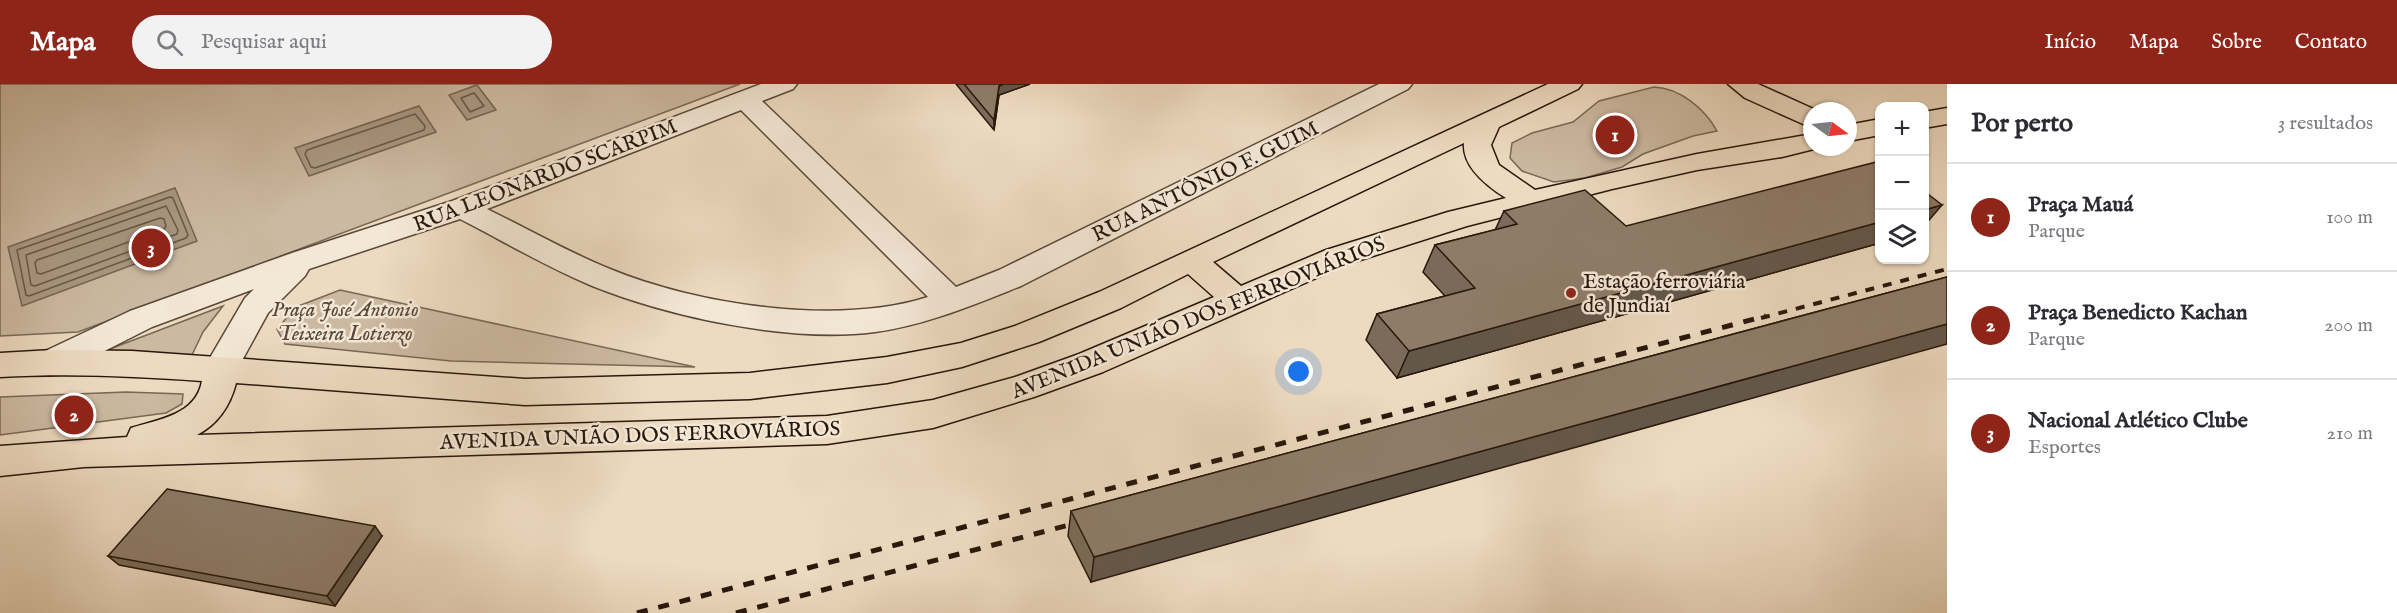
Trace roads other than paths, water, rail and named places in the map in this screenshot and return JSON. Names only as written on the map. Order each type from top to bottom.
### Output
[{"type":"main road","points":[[0,365],[53,362],[132,363],[525,392],[762,384],[887,370],[962,355],[1027,334],[1110,300],[1569,84]]},
{"type":"main road","points":[[1741,84],[1754,93],[1803,114]]},
{"type":"main road","points":[[1929,119],[1947,116]]},
{"type":"main road","points":[[1488,122],[1477,144],[1483,165],[1500,181],[1530,200]]},
{"type":"main road","points":[[1857,130],[1875,128]]},
{"type":"main road","name":"AVENIDA UNIÃO DOS FERROVIÁRIOS","points":[[0,461],[84,453],[827,430],[933,414],[1022,388],[1091,363],[1337,257],[1530,200],[1697,162],[1803,144]]},
{"type":"main road","points":[[1191,260],[1236,299]]},
{"type":"main road","points":[[84,453],[184,428],[203,415],[213,401],[220,382],[221,368]]},
{"type":"street","name":"RUA LEONARDO SCARPIM","points":[[53,362],[141,319],[303,260],[462,208],[784,84]]},
{"type":"street","name":"RUA ANTÔNIO F. GUIM","points":[[462,208],[600,277],[654,296],[781,318],[854,322],[906,314],[952,302],[1010,278],[1399,84]]},
{"type":"street","points":[[745,99],[952,302]]},
{"type":"street","points":[[221,368],[256,306],[303,260]]},
{"type":"water","points":[[477,85],[496,110],[467,120],[449,95]]},
{"type":"water","points":[[419,106],[436,132],[309,176],[295,148]]},
{"type":"water","points":[[175,188],[197,241],[22,306],[8,247]]},
{"type":"railway","points":[[1761,318],[1947,269]]},
{"type":"railway","points":[[637,613],[1766,316]]},
{"type":"railway","points":[[736,613],[1084,521]]},
{"type":"place","name":"Praça Mauá","points":[[1615,135]]},
{"type":"place","name":"Nacional Atlético Clube","points":[[151,248]]},
{"type":"place","name":"Estação ferroviária de Jundiaí","points":[[1571,293]]},
{"type":"place","name":"Praça Benedicto Kachan","points":[[74,415]]},
{"type":"park label","name":"Praça José Antonio Teixeira Lotierzo","points":[[345,321]]}]
